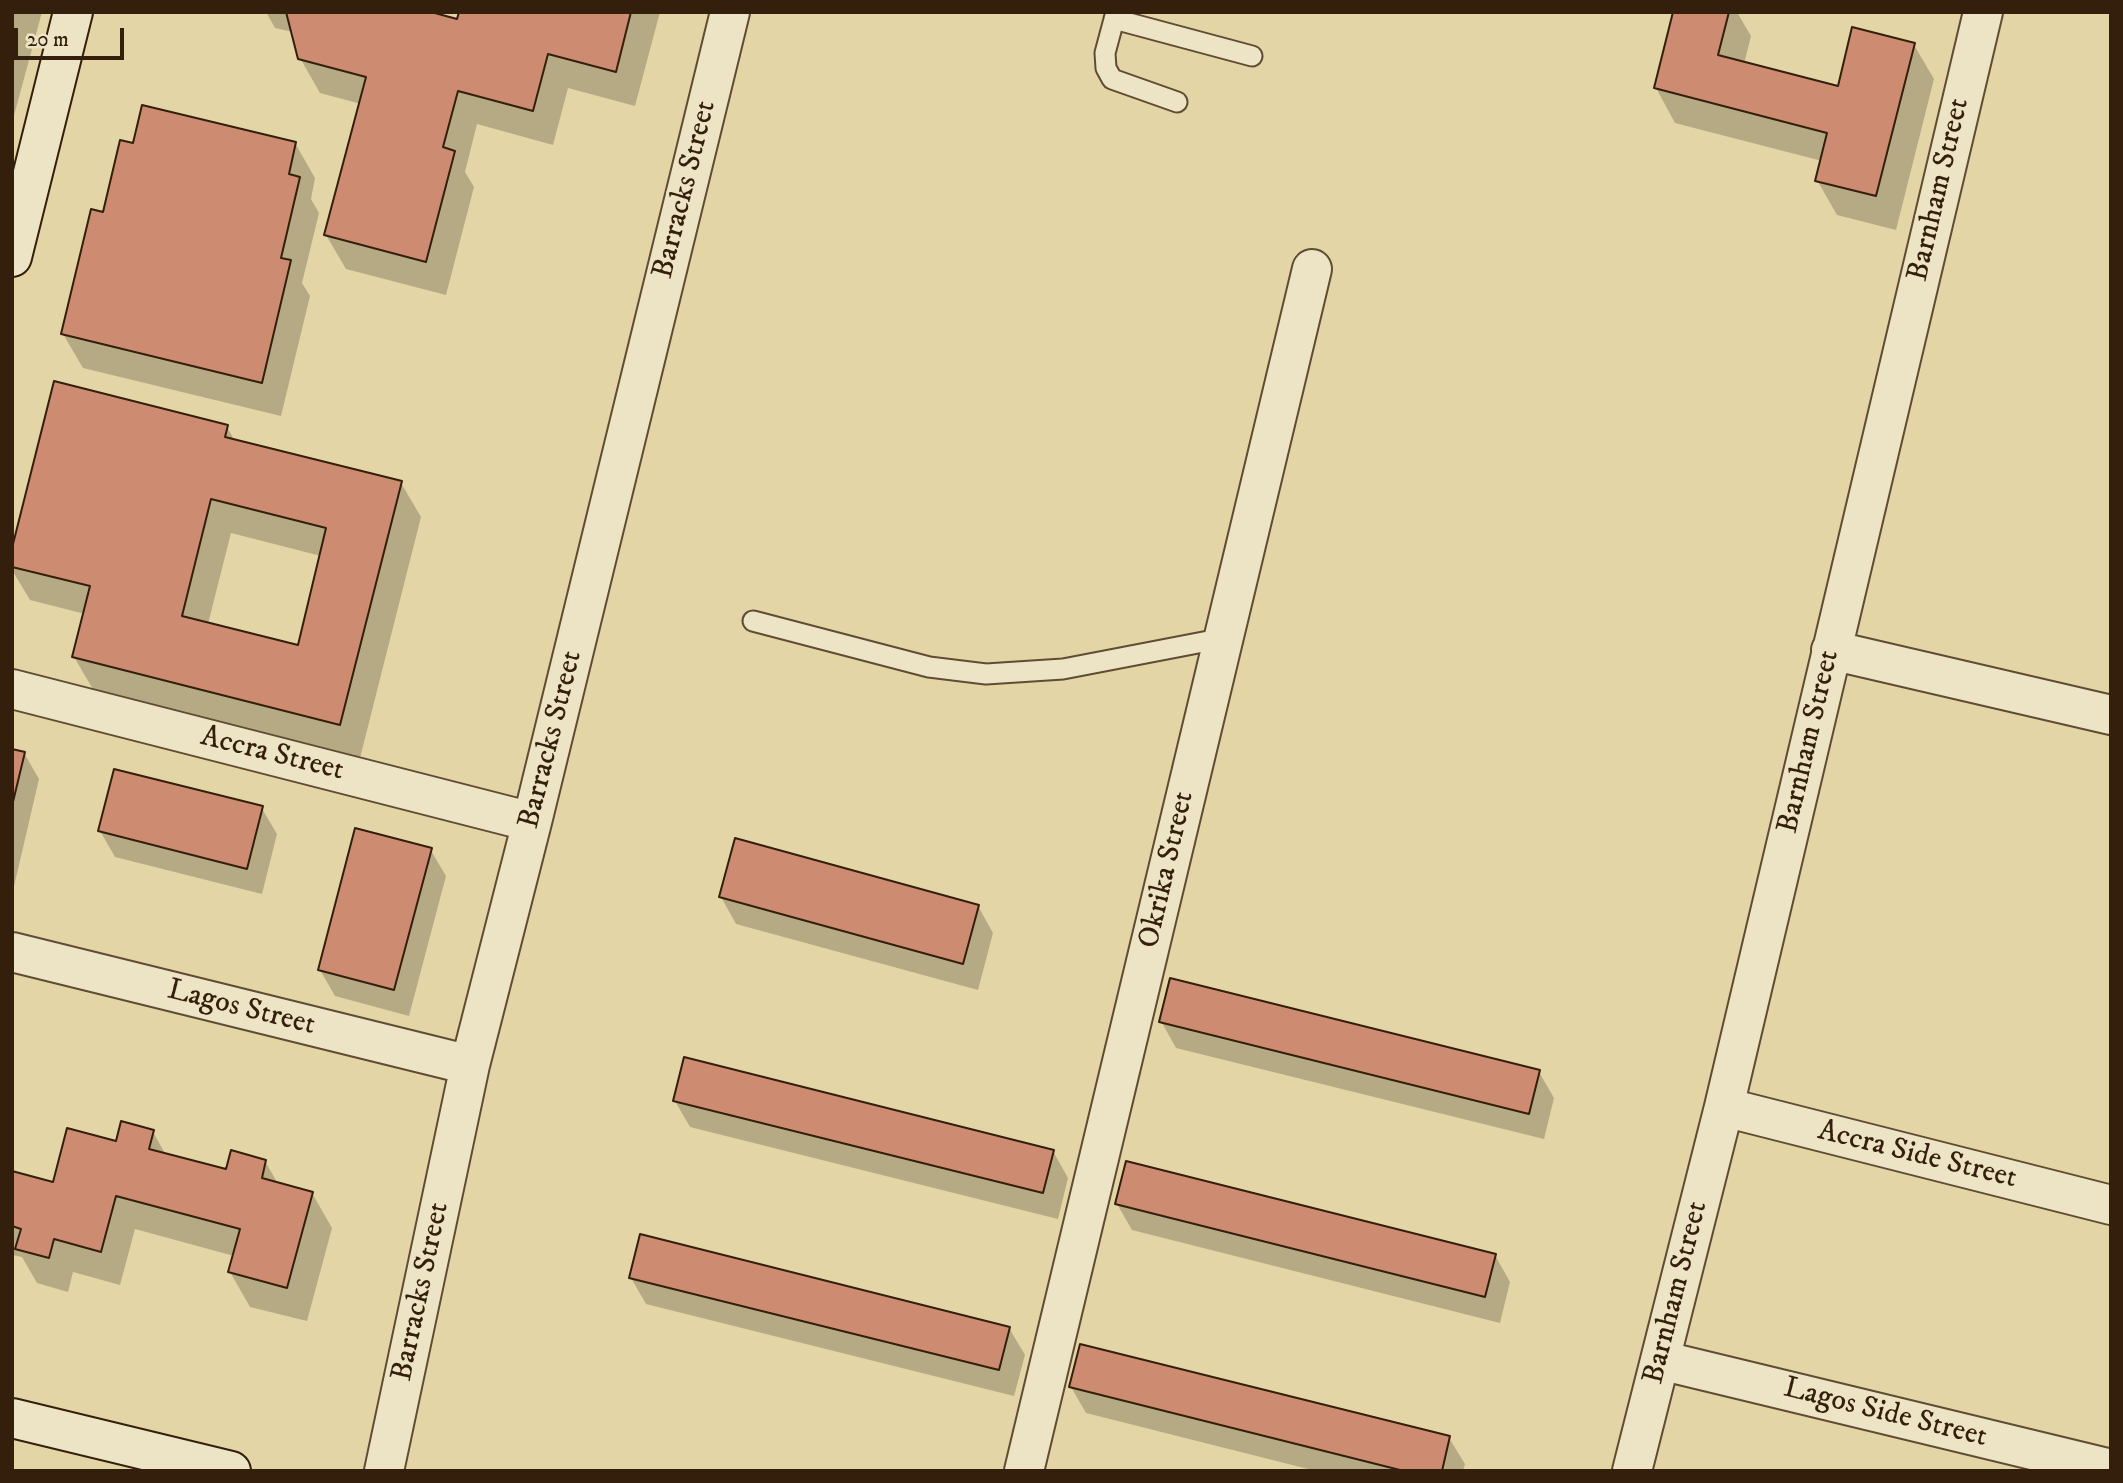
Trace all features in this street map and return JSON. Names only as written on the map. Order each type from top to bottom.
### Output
[{"type":"street","points":[[12,257],[22,179],[73,12]]},
{"type":"street","name":"Barracks Street","points":[[384,1471],[470,1065],[533,822],[730,12]]},
{"type":"street","name":"Barnham Street","points":[[1632,1471],[1724,1107],[1983,12]]},
{"type":"street","name":"Okrika Street","points":[[1024,1471],[1312,270]]},
{"type":"street","points":[[1831,650],[2111,715]]},
{"type":"street","name":"Accra Street","points":[[12,689],[533,822]]},
{"type":"street","name":"Lagos Street","points":[[12,952],[470,1065]]},
{"type":"street","name":"Accra Side Street","points":[[1724,1107],[2111,1206]]},
{"type":"street","name":"Lagos Side Street","points":[[1660,1360],[2111,1469]]},
{"type":"street","points":[[12,1418],[231,1471]]},
{"type":"lane","points":[[1177,103],[1112,79],[1106,68],[1105,53],[1115,15],[1252,56]]},
{"type":"lane","points":[[753,621],[929,667],[986,674],[1063,669],[1224,638]]},
{"type":"building","points":[[286,12],[431,12],[457,19],[459,12],[631,12],[616,72],[548,54],[533,111],[458,91],[443,147],[455,151],[426,262],[324,235],[366,77],[298,59]]},
{"type":"building","points":[[1673,12],[1729,12],[1718,55],[1838,86],[1852,27],[1915,43],[1876,196],[1815,181],[1827,133],[1654,88]]},
{"type":"building","points":[[142,105],[296,142],[289,174],[300,177],[281,258],[291,260],[262,383],[61,334],[91,209],[103,212],[120,140],[133,143]]},
{"type":"building","points":[[54,381],[228,425],[225,437],[402,481],[340,725],[72,657],[90,586],[12,567],[12,548]],"holes":[[[211,499],[326,528],[298,645],[182,616]]]},
{"type":"building","points":[[12,749],[25,752],[12,806]]},
{"type":"building","points":[[114,769],[263,806],[247,869],[98,831]]},
{"type":"building","points":[[355,828],[432,848],[394,990],[318,970]]},
{"type":"building","points":[[735,838],[979,905],[963,964],[719,897]]},
{"type":"building","points":[[1170,978],[1540,1070],[1529,1114],[1159,1022]]},
{"type":"building","points":[[684,1057],[1054,1150],[1043,1193],[673,1101]]},
{"type":"building","points":[[121,1121],[154,1130],[149,1149],[226,1169],[231,1150],[266,1160],[262,1178],[313,1192],[287,1288],[228,1272],[240,1229],[116,1196],[101,1252],[54,1239],[49,1258],[15,1249],[21,1229],[12,1226],[12,1171],[53,1182],[67,1128],[116,1141]]},
{"type":"building","points":[[1126,1161],[1496,1254],[1485,1297],[1115,1204]]},
{"type":"building","points":[[640,1234],[1010,1327],[999,1370],[629,1278]]},
{"type":"building","points":[[1080,1344],[1450,1436],[1442,1471],[1404,1471],[1069,1387]]}]
